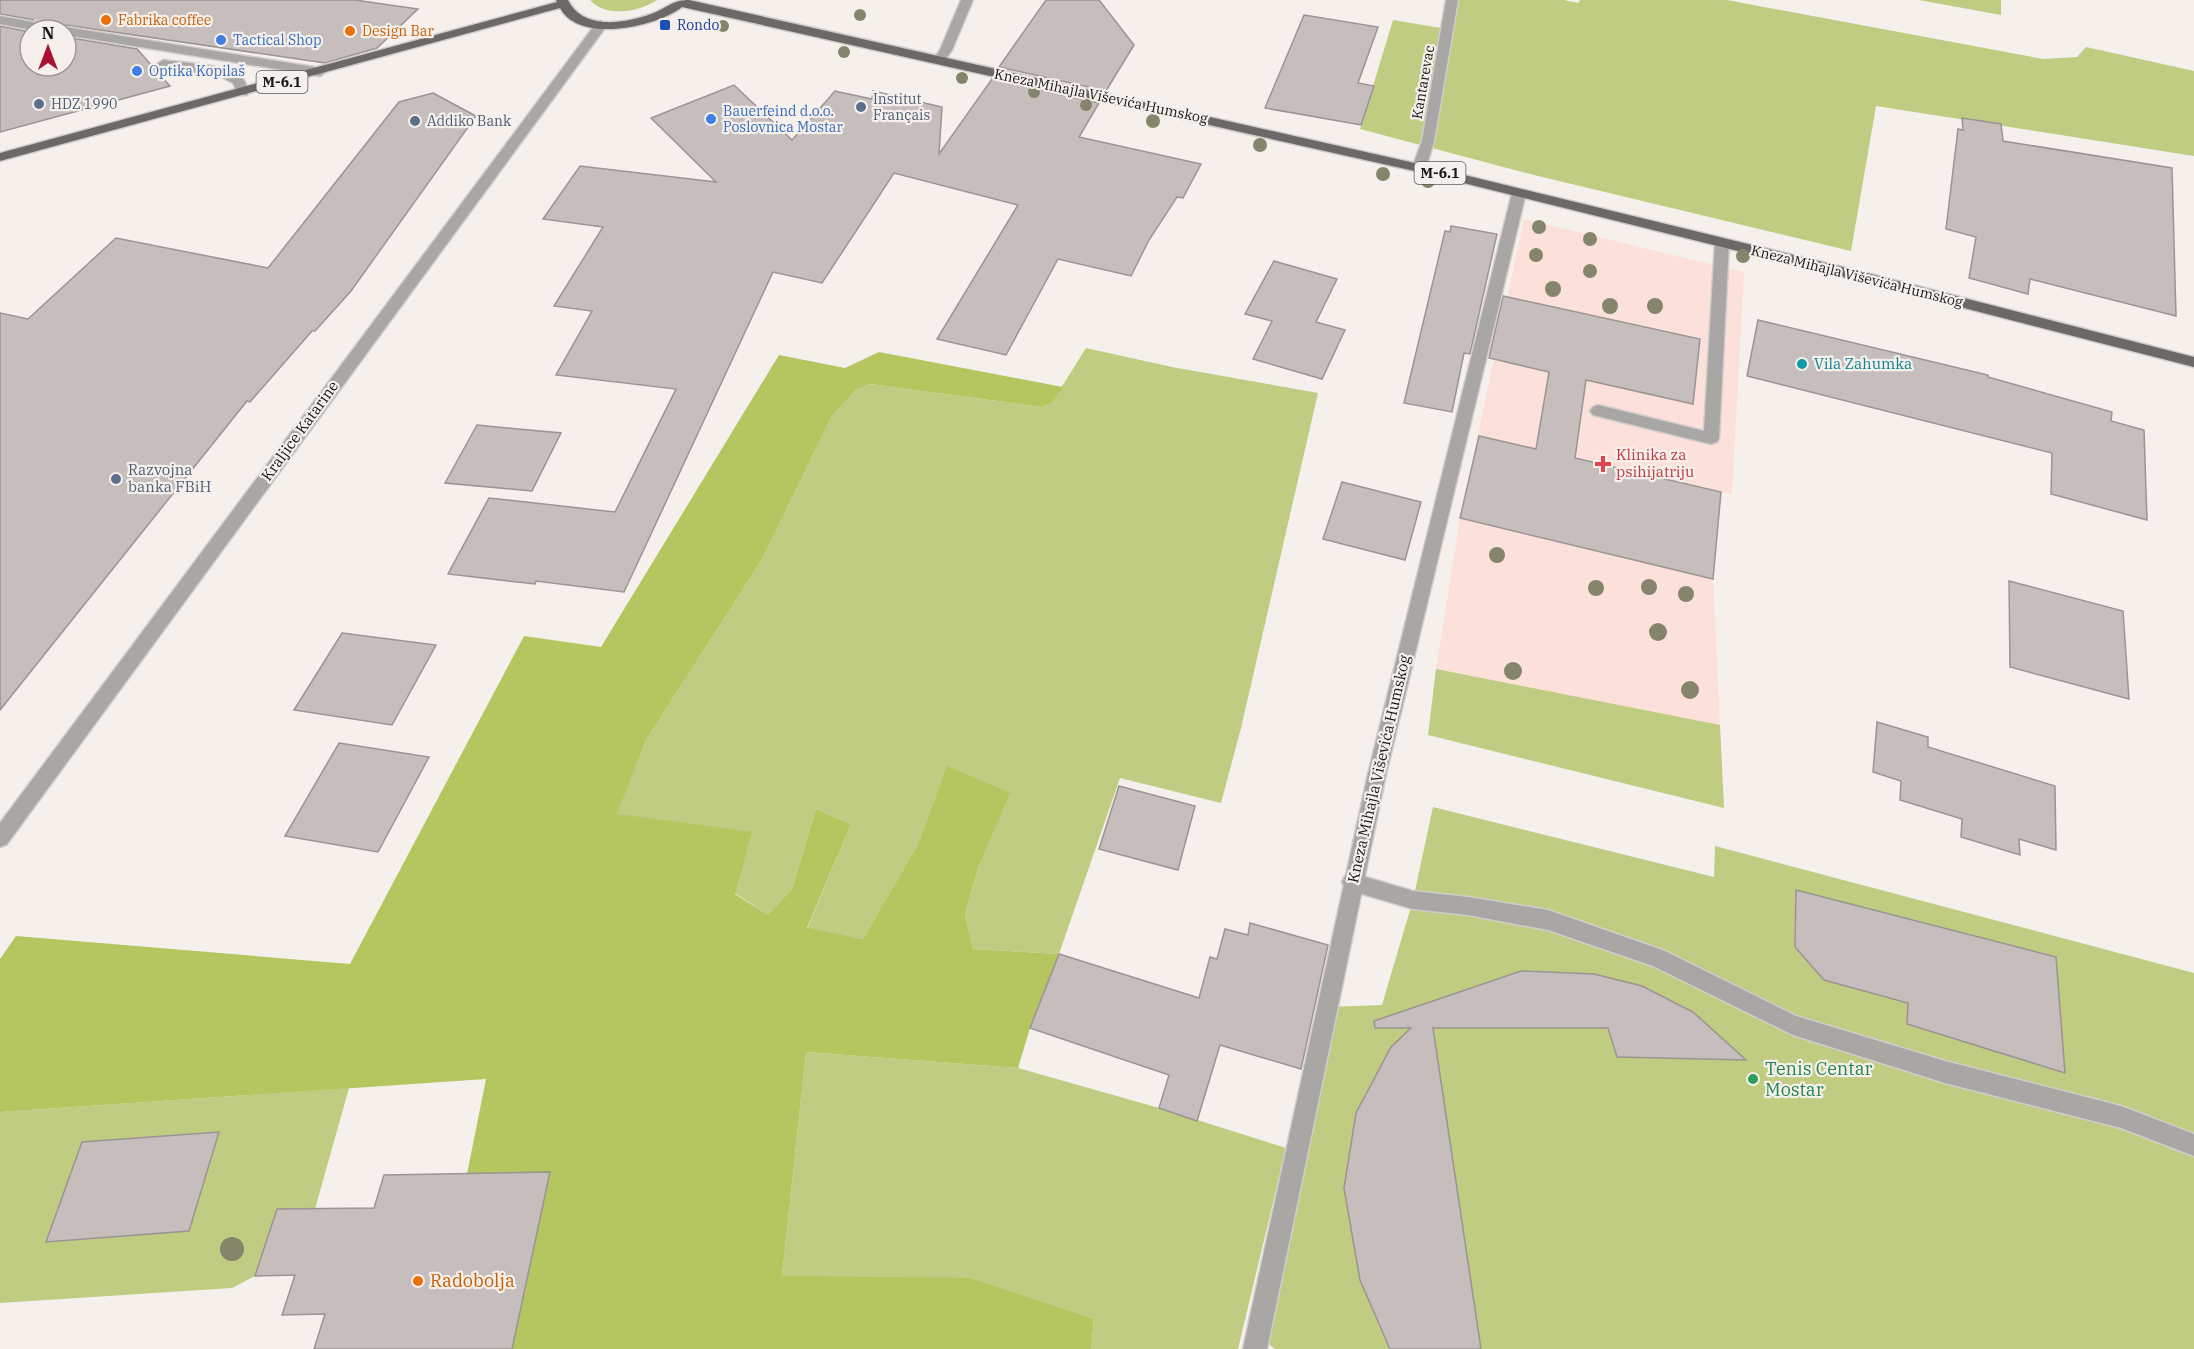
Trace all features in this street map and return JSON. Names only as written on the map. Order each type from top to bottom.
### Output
[{"type":"main road","name":"Kneza Mihajla Viševića Humskog","points":[[682,1],[1419,168],[2194,362]]},
{"type":"main road","name":"M-6.1","points":[[0,157],[320,72],[563,2],[572,15],[601,25],[616,26],[646,21],[666,13],[682,1]]},
{"type":"street","points":[[939,60],[946,50],[967,0]]},
{"type":"street","name":"Kantarevac","points":[[1419,168],[1428,141],[1452,0]]},
{"type":"street","points":[[0,20],[18,23]]},
{"type":"street","name":"Kraljice Katarine","points":[[0,838],[601,25]]},
{"type":"street","points":[[78,33],[320,72]]},
{"type":"street","points":[[163,64],[208,70],[233,77],[238,81],[243,92]]},
{"type":"street","name":"Kneza Mihajla Viševića Humskog","points":[[1255,1349],[1352,882],[1519,193]]},
{"type":"street","points":[[1598,411],[1711,438],[1722,242]]},
{"type":"street","points":[[1352,882],[1413,900],[1468,906],[1548,920],[1658,958],[1793,1025],[1945,1072],[2121,1118],[2194,1145]]},
{"type":"shaded area","name":"Klinika za psihijatriju","points":[[1524,219],[1744,272],[1732,494],[1721,492],[1713,579],[1720,725],[1436,669],[1460,518]]},
{"type":"green space","name":"Rondo","points":[[590,0],[657,0],[641,8],[613,11],[597,6]]},
{"type":"green space","points":[[1452,0],[1564,0],[1578,3],[1580,0],[1727,0],[2043,59],[2077,57],[2086,47],[2194,71],[2194,156],[1876,106],[1851,251],[1534,175],[1360,129],[1393,20],[1447,29]]},
{"type":"green space","points":[[1919,0],[2001,0],[2001,15]]},
{"type":"green space","points":[[1086,348],[1172,367],[1318,393],[1241,728],[1221,803],[1120,778],[1059,954],[973,949],[965,914],[979,865],[947,767],[918,844],[863,939],[807,929],[851,824],[816,809],[792,889],[768,915],[616,815],[646,740],[761,561],[832,416],[856,390],[870,384],[1042,407],[1051,404]]},
{"type":"green space","points":[[879,352],[1063,387],[1051,404],[1042,407],[870,384],[856,390],[832,416],[761,561],[646,740],[617,814],[752,832],[735,894],[768,915],[792,889],[816,809],[851,824],[807,928],[863,939],[918,844],[947,766],[1010,793],[979,865],[965,914],[973,949],[1059,954],[1030,1028],[1018,1068],[806,1052],[782,1276],[969,1278],[1094,1319],[1091,1349],[512,1349],[550,1173],[467,1174],[486,1079],[0,1112],[0,959],[16,936],[350,964],[524,636],[601,647],[779,355],[845,368]]},
{"type":"green space","points":[[1436,669],[1720,725],[1724,808],[1428,735]]},
{"type":"green space","name":"Tenis Centar Mostar","points":[[1433,807],[1714,877],[1715,846],[2194,973],[2194,1349],[1275,1349],[1258,1335],[1327,1007],[1382,1005],[1413,900]]},
{"type":"green space","points":[[806,1052],[1018,1068],[1159,1108],[1286,1148],[1238,1349],[1091,1349],[1094,1319],[1044,1304],[782,1276]]},
{"type":"green space","points":[[349,1088],[315,1209],[277,1210],[255,1276],[232,1288],[0,1303],[0,1112]]},
{"type":"building","points":[[0,0],[355,0],[418,9],[377,48],[325,63],[78,27],[78,18],[23,18],[0,14]]},
{"type":"building","points":[[1046,0],[1099,0],[1134,45],[1106,91],[999,67]]},
{"type":"building","points":[[1304,15],[1378,27],[1358,83],[1374,86],[1361,125],[1265,108]]},
{"type":"building","points":[[0,26],[18,30],[18,78],[78,78],[78,39],[137,49],[170,86],[0,132]]},
{"type":"building","points":[[992,79],[1099,103],[1079,137],[1201,164],[1183,198],[1177,197],[1149,240],[1131,276],[1058,259],[1006,355],[937,339],[1018,205],[894,173],[822,283],[773,272],[624,592],[536,581],[535,584],[448,574],[489,498],[615,512],[676,389],[556,375],[592,311],[554,306],[603,227],[543,219],[580,166],[716,182],[651,118],[734,85],[792,140],[835,91],[872,99],[873,91],[942,107],[939,154]]},
{"type":"building","points":[[433,93],[476,116],[351,291],[315,331],[312,331],[250,402],[247,401],[0,710],[0,313],[28,319],[116,238],[268,268],[399,102]]},
{"type":"building","points":[[1962,118],[2001,124],[2003,141],[2172,168],[2176,316],[2030,279],[2028,294],[1969,278],[1976,237],[1946,229],[1958,129],[1963,130]]},
{"type":"building","points":[[1451,226],[1497,234],[1470,354],[1464,353],[1452,412],[1404,403],[1445,231],[1450,232]]},
{"type":"building","points":[[1274,261],[1337,279],[1316,322],[1345,330],[1322,379],[1253,359],[1272,321],[1245,314]]},
{"type":"building","points":[[1503,296],[1700,339],[1693,404],[1586,380],[1575,458],[1721,492],[1713,579],[1460,518],[1479,436],[1536,449],[1549,372],[1489,358]]},
{"type":"building","points":[[1758,320],[1988,375],[1988,377],[2112,412],[2111,421],[2144,430],[2147,520],[2051,494],[2052,453],[1747,376]]},
{"type":"building","points":[[477,425],[561,433],[532,491],[445,483]]},
{"type":"building","points":[[1342,482],[1421,502],[1405,560],[1323,539]]},
{"type":"building","points":[[2009,581],[2123,611],[2129,699],[2010,667]]},
{"type":"building","points":[[342,633],[436,645],[392,725],[294,710]]},
{"type":"building","points":[[1877,722],[1928,737],[1928,747],[2055,786],[2056,850],[2019,839],[2020,855],[1961,837],[1962,819],[1900,800],[1901,781],[1873,772]]},
{"type":"building","points":[[339,743],[429,757],[378,852],[285,836]]},
{"type":"building","points":[[1119,786],[1195,806],[1178,870],[1099,849]]},
{"type":"building","points":[[1796,890],[2056,957],[2065,1073],[1907,1024],[1908,1003],[1824,980],[1795,947]]},
{"type":"building","points":[[1250,923],[1328,945],[1301,1069],[1220,1045],[1197,1121],[1159,1108],[1169,1075],[1030,1028],[1059,954],[1199,998],[1210,957],[1217,959],[1225,929],[1248,935]]},
{"type":"building","points":[[1521,971],[1594,974],[1642,986],[1693,1012],[1746,1060],[1617,1057],[1608,1028],[1433,1028],[1481,1349],[1390,1349],[1360,1280],[1344,1188],[1356,1113],[1391,1047],[1411,1028],[1375,1028],[1374,1021]]},
{"type":"building","points":[[219,1132],[189,1231],[46,1242],[82,1142]]},
{"type":"building","points":[[550,1172],[512,1349],[314,1349],[325,1314],[282,1315],[295,1275],[255,1276],[277,1209],[374,1208],[384,1175]]},
{"type":"place","name":"Fabrika coffee","points":[[106,20]]},
{"type":"place","name":"Rondo","points":[[665,25]]},
{"type":"place","name":"Design Bar","points":[[350,31]]},
{"type":"place","name":"Tactical Shop","points":[[221,40]]},
{"type":"place","name":"Optika Kopilaš","points":[[137,71]]},
{"type":"place","name":"HDZ 1990","points":[[39,104]]},
{"type":"place","name":"Institut Français","points":[[861,107]]},
{"type":"place","name":"Bauerfeind d.o.o. Poslovnica Mostar","points":[[711,119]]},
{"type":"place","name":"Addiko Bank","points":[[415,121]]},
{"type":"place","name":"Vila Zahumka","points":[[1802,364]]},
{"type":"place","name":"Klinika za psihijatriju","points":[[1603,464]]},
{"type":"place","name":"Razvojna banka FBiH","points":[[116,479]]},
{"type":"place","name":"Tenis Centar Mostar","points":[[1753,1079]]},
{"type":"place","name":"Radobolja","points":[[418,1281]]}]
